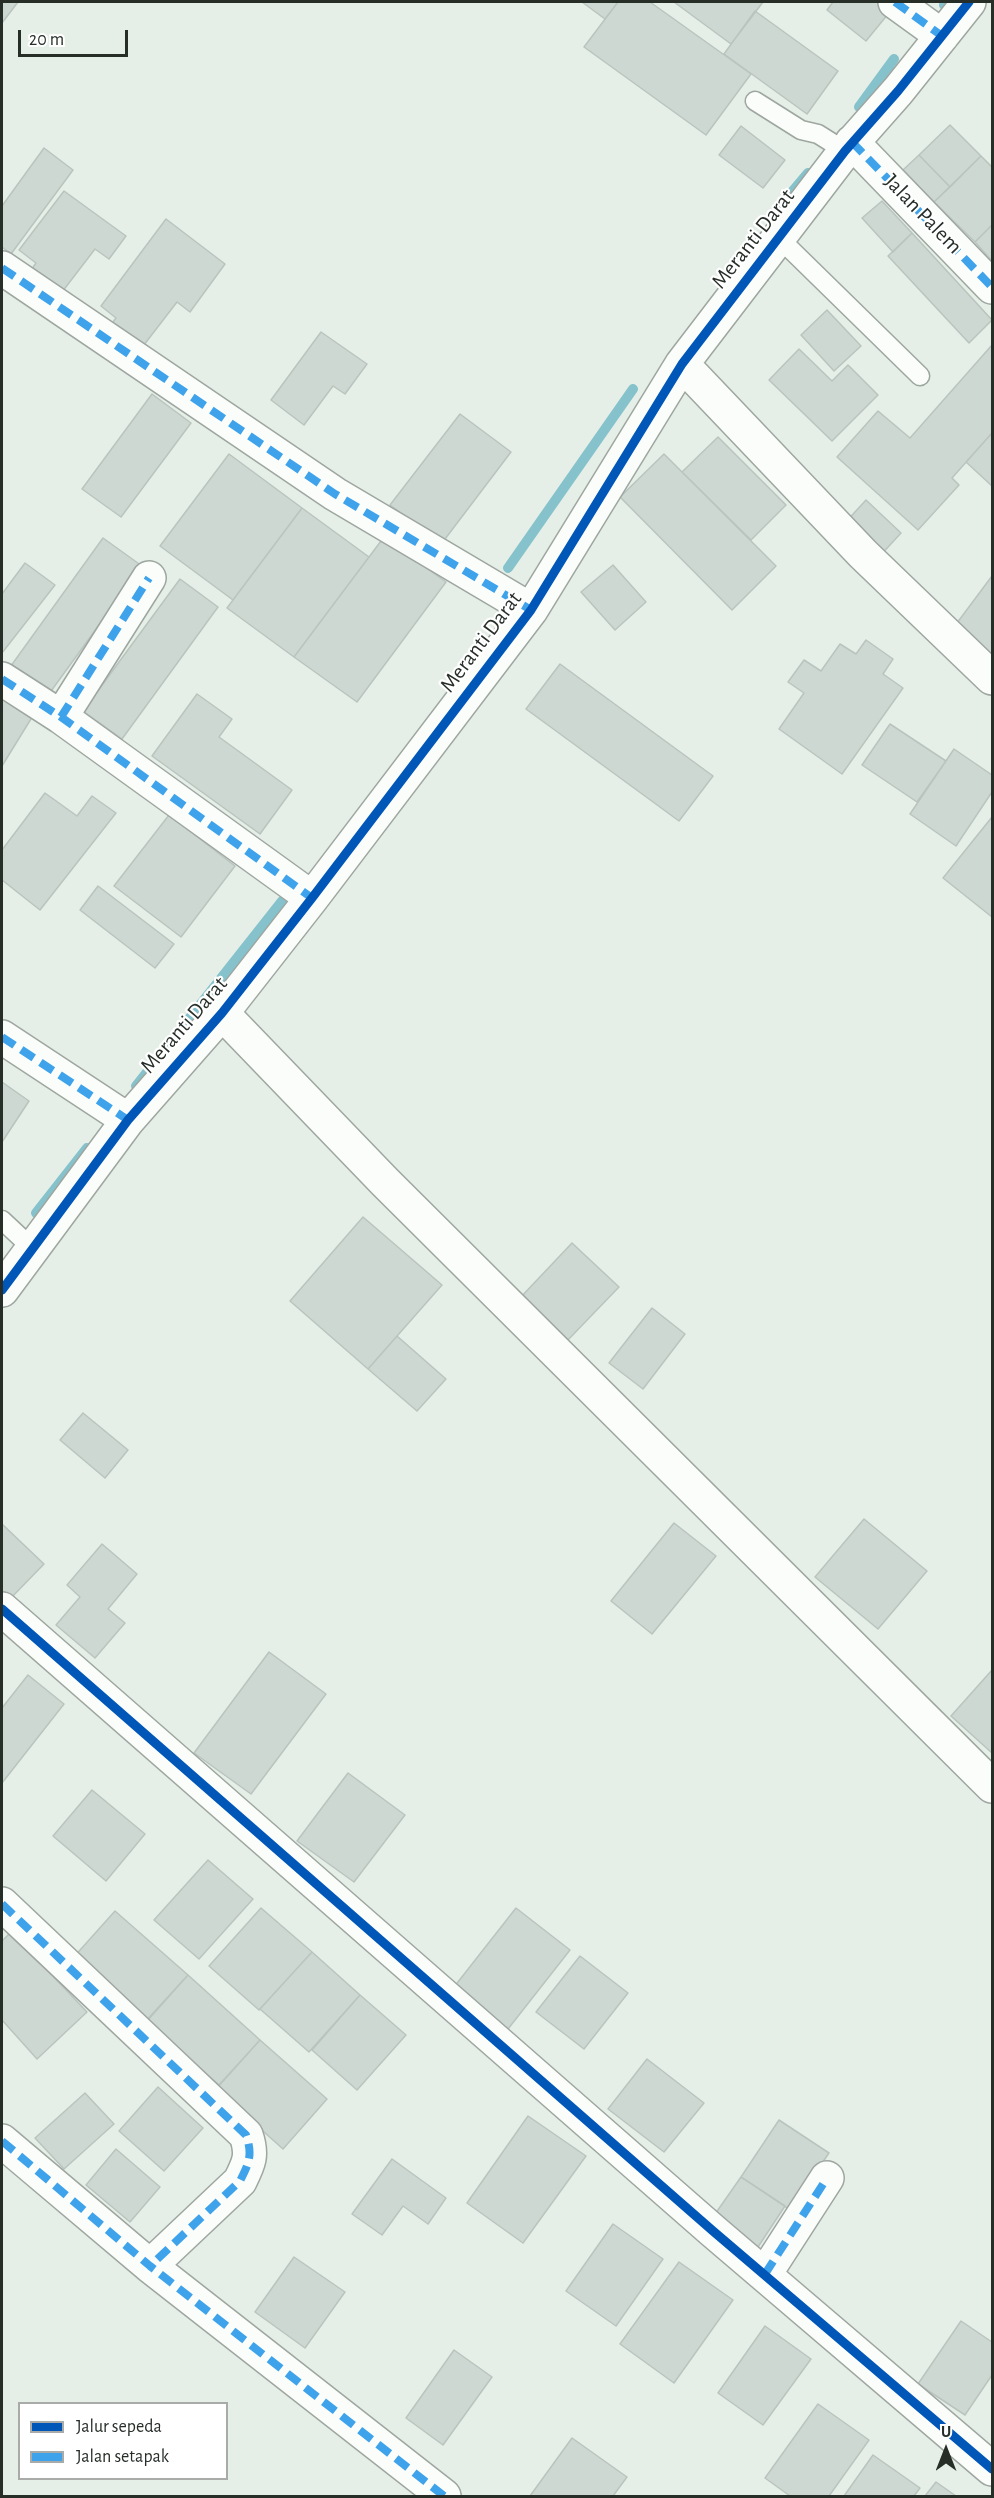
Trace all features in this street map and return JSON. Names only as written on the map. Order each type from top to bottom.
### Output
[{"type":"street","points":[[895,2],[942,36]]},
{"type":"street","name":"Meranti Darat","points":[[2,1290],[128,1120],[222,1013],[531,610],[682,364],[849,147],[969,2]]},
{"type":"street","name":"Jalan Palem","points":[[849,147],[993,287]]},
{"type":"street","points":[[2,268],[335,494],[531,610]]},
{"type":"street","points":[[682,364],[863,554],[993,678]]},
{"type":"street","points":[[61,717],[148,578]]},
{"type":"street","points":[[2,679],[61,717],[312,898]]},
{"type":"street","points":[[222,1013],[386,1182],[993,1786]]},
{"type":"street","points":[[2,1037],[128,1120]]},
{"type":"street","points":[[2,1609],[765,2274],[993,2469]]},
{"type":"street","points":[[2,1904],[246,2135],[251,2149],[248,2165],[240,2181],[150,2266]]},
{"type":"street","points":[[2,2140],[150,2266],[444,2496]]},
{"type":"street","points":[[765,2274],[827,2178]]},
{"type":"lane","points":[[755,100],[801,130],[818,134],[849,147]]},
{"type":"lane","points":[[779,238],[920,376]]},
{"type":"lane","points":[[2,1220],[33,1249]]},
{"type":"building","points":[[2,2],[18,2],[2,23]]},
{"type":"building","points":[[582,2],[618,2],[605,19]]},
{"type":"building","points":[[618,2],[650,2],[751,74],[706,135],[584,47]]},
{"type":"building","points":[[674,2],[763,2],[731,44]]},
{"type":"building","points":[[833,2],[884,2],[893,8],[866,41],[827,10]]},
{"type":"building","points":[[755,11],[838,71],[807,114],[724,54]]},
{"type":"building","points":[[950,125],[981,156],[950,187],[919,155]]},
{"type":"building","points":[[741,126],[785,160],[763,188],[719,155]]},
{"type":"building","points":[[44,148],[73,170],[11,254],[2,247],[2,206]]},
{"type":"building","points":[[919,155],[950,187],[934,202],[903,170]]},
{"type":"building","points":[[981,156],[992,167],[992,225],[975,242],[934,202]]},
{"type":"building","points":[[64,191],[126,236],[109,259],[95,249],[59,296],[29,273],[36,263],[19,250]]},
{"type":"building","points":[[882,201],[912,233],[893,252],[862,218]]},
{"type":"building","points":[[166,219],[225,264],[190,312],[177,302],[137,354],[106,331],[116,318],[101,306]]},
{"type":"building","points":[[992,225],[992,261],[975,242]]},
{"type":"building","points":[[912,233],[992,320],[969,343],[888,256]]},
{"type":"building","points":[[827,310],[861,346],[834,371],[801,335]]},
{"type":"building","points":[[321,332],[367,364],[345,394],[333,386],[304,425],[271,400]]},
{"type":"building","points":[[992,345],[992,433],[952,478],[959,485],[918,530],[837,457],[878,411],[910,438]]},
{"type":"building","points":[[799,349],[832,381],[848,365],[878,395],[832,441],[769,380]]},
{"type":"building","points":[[152,394],[191,423],[121,517],[82,489]]},
{"type":"building","points":[[460,414],[511,452],[442,543],[390,505]]},
{"type":"building","points":[[992,433],[992,486],[966,462]]},
{"type":"building","points":[[718,437],[786,505],[751,540],[682,472]]},
{"type":"building","points":[[229,454],[302,508],[233,600],[160,546]]},
{"type":"building","points":[[664,454],[776,566],[732,610],[620,497]]},
{"type":"building","points":[[866,500],[901,533],[878,558],[843,525]]},
{"type":"building","points":[[302,508],[369,557],[294,657],[227,608]]},
{"type":"building","points":[[384,537],[446,582],[357,702],[294,657]]},
{"type":"building","points":[[103,538],[142,566],[46,698],[8,670]]},
{"type":"building","points":[[25,563],[55,585],[2,653],[2,594]]},
{"type":"building","points":[[613,565],[646,602],[615,630],[581,592]]},
{"type":"building","points":[[992,576],[992,663],[951,631]]},
{"type":"building","points":[[180,579],[218,607],[122,739],[83,711]]},
{"type":"building","points":[[866,640],[893,659],[883,674],[903,688],[842,774],[779,729],[804,693],[788,682],[804,660],[821,671],[840,644],[856,654]]},
{"type":"building","points":[[560,664],[713,776],[679,821],[526,709]]},
{"type":"building","points":[[2,694],[34,714],[2,766]]},
{"type":"building","points":[[197,694],[232,719],[219,737],[292,790],[260,834],[152,756]]},
{"type":"building","points":[[890,724],[946,761],[917,802],[862,765]]},
{"type":"building","points":[[954,749],[992,775],[992,792],[956,846],[910,814]]},
{"type":"building","points":[[45,793],[77,816],[92,796],[116,813],[40,910],[2,880],[2,850]]},
{"type":"building","points":[[169,815],[235,866],[181,937],[114,886]]},
{"type":"building","points":[[992,817],[992,917],[943,878]]},
{"type":"building","points":[[98,886],[174,944],[155,968],[80,910]]},
{"type":"building","points":[[2,1082],[29,1101],[2,1142]]},
{"type":"building","points":[[363,1217],[442,1285],[368,1369],[290,1301]]},
{"type":"building","points":[[572,1243],[619,1287],[565,1343],[519,1299]]},
{"type":"building","points":[[652,1308],[685,1334],[643,1389],[609,1363]]},
{"type":"building","points":[[397,1336],[446,1379],[417,1411],[368,1369]]},
{"type":"building","points":[[83,1413],[128,1450],[105,1478],[60,1440]]},
{"type":"building","points":[[864,1519],[927,1571],[878,1629],[815,1577]]},
{"type":"building","points":[[674,1523],[716,1556],[652,1634],[611,1601]]},
{"type":"building","points":[[2,1524],[44,1564],[8,1601],[2,1595]]},
{"type":"building","points":[[102,1544],[137,1574],[108,1609],[125,1623],[95,1658],[56,1625],[80,1597],[67,1585]]},
{"type":"building","points":[[269,1652],[326,1694],[251,1794],[194,1753]]},
{"type":"building","points":[[992,1670],[992,1753],[951,1716]]},
{"type":"building","points":[[28,1675],[64,1704],[2,1783],[2,1708]]},
{"type":"building","points":[[348,1773],[405,1815],[354,1882],[297,1841]]},
{"type":"building","points":[[92,1790],[145,1834],[106,1881],[53,1836]]},
{"type":"building","points":[[208,1860],[253,1899],[199,1959],[154,1920]]},
{"type":"building","points":[[261,1908],[312,1952],[259,2010],[209,1966]]},
{"type":"building","points":[[516,1908],[570,1950],[508,2029],[454,1987]]},
{"type":"building","points":[[115,1911],[188,1975],[144,2023],[72,1959]]},
{"type":"building","points":[[11,1932],[87,2012],[37,2059],[2,2020],[2,1941]]},
{"type":"building","points":[[312,1952],[360,1995],[309,2052],[260,2009]]},
{"type":"building","points":[[580,1956],[628,1993],[584,2049],[536,2012]]},
{"type":"building","points":[[188,1975],[260,2040],[219,2085],[147,2021]]},
{"type":"building","points":[[360,1995],[406,2035],[357,2090],[312,2050]]},
{"type":"building","points":[[260,2040],[327,2099],[283,2149],[216,2089]]},
{"type":"building","points":[[647,2059],[704,2103],[664,2152],[608,2109]]},
{"type":"building","points":[[158,2087],[203,2128],[164,2171],[119,2131]]},
{"type":"building","points":[[85,2093],[114,2124],[64,2169],[35,2138]]},
{"type":"building","points":[[528,2116],[586,2156],[523,2243],[467,2203]]},
{"type":"building","points":[[779,2120],[829,2153],[790,2210],[741,2177]]},
{"type":"building","points":[[116,2149],[160,2187],[130,2222],[86,2185]]},
{"type":"building","points":[[392,2159],[446,2198],[428,2224],[403,2206],[382,2235],[352,2214]]},
{"type":"building","points":[[741,2177],[785,2206],[758,2247],[713,2217]]},
{"type":"building","points":[[613,2224],[663,2259],[616,2326],[566,2291]]},
{"type":"building","points":[[294,2257],[345,2292],[305,2348],[255,2312]]},
{"type":"building","points":[[679,2262],[733,2300],[674,2383],[620,2344]]},
{"type":"building","points":[[961,2321],[992,2342],[992,2375],[965,2415],[918,2384]]},
{"type":"building","points":[[765,2326],[811,2359],[763,2425],[718,2393]]},
{"type":"building","points":[[454,2350],[492,2377],[443,2445],[406,2418]]},
{"type":"building","points":[[818,2404],[869,2440],[829,2496],[790,2496],[765,2478]]},
{"type":"building","points":[[572,2438],[627,2477],[613,2496],[530,2496]]},
{"type":"building","points":[[873,2455],[920,2488],[914,2496],[844,2496]]},
{"type":"building","points":[[936,2482],[956,2496],[925,2496]]},
{"type":"waterway","points":[[859,107],[894,59]]},
{"type":"waterway","points":[[770,218],[808,173]]},
{"type":"waterway","points":[[508,568],[633,389]]},
{"type":"waterway","points":[[136,1086],[282,901]]},
{"type":"waterway","points":[[36,1213],[87,1148]]},
{"type":"marked path","points":[[895,2],[942,36]]},
{"type":"marked path","points":[[852,142],[992,287]]},
{"type":"marked path","points":[[2,268],[335,494],[531,610]]},
{"type":"marked path","points":[[61,717],[149,578]]},
{"type":"marked path","points":[[2,679],[61,717],[312,898]]},
{"type":"marked path","points":[[2,1037],[128,1120]]},
{"type":"marked path","points":[[2,1904],[246,2135],[249,2159],[240,2181],[150,2266]]},
{"type":"marked path","points":[[2,2141],[150,2266],[444,2496]]},
{"type":"marked path","points":[[765,2274],[827,2178]]},
{"type":"cycle path","points":[[2,1290],[128,1120],[222,1013],[531,610],[682,364],[845,151],[898,91],[969,2]]},
{"type":"cycle path","points":[[2,1609],[713,2231],[992,2469]]}]
